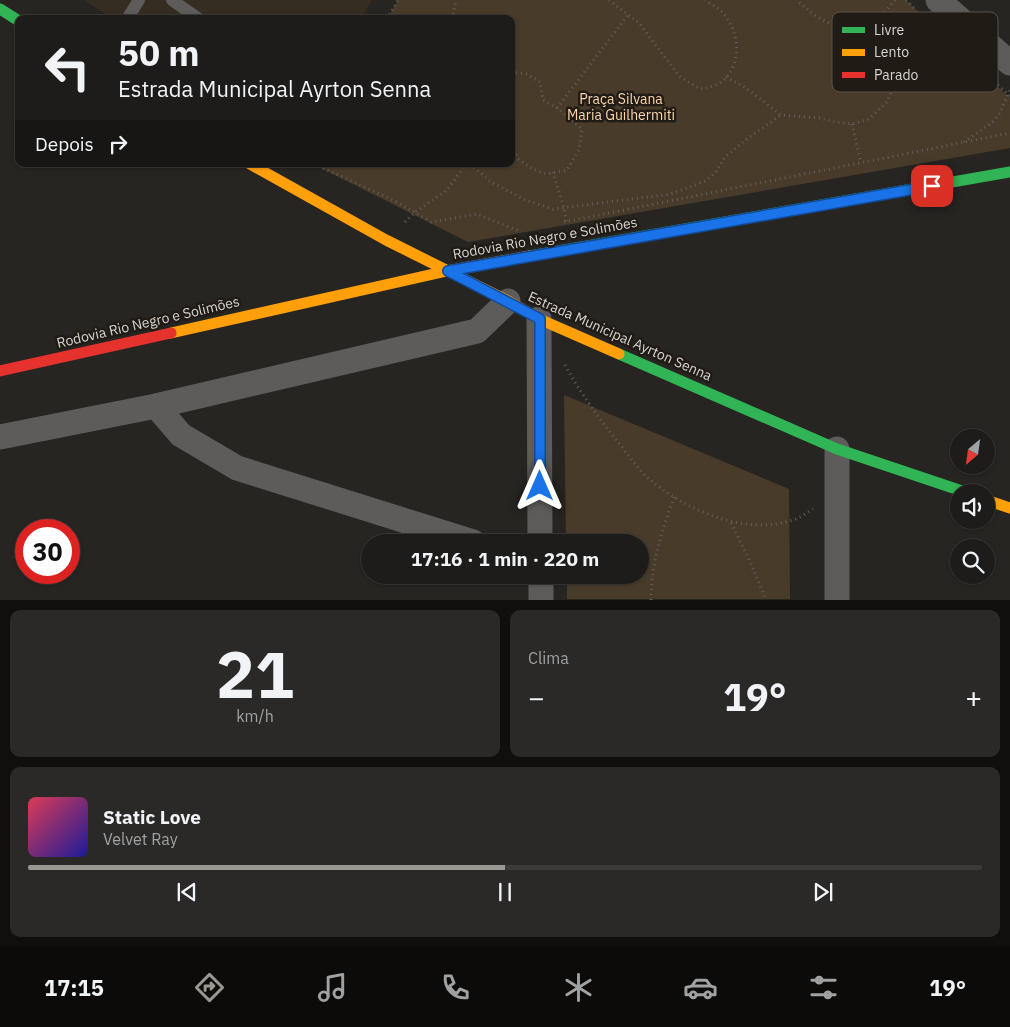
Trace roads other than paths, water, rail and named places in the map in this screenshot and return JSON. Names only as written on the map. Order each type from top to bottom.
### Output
[{"type":"street","points":[[938,0],[952,12]]},
{"type":"street","points":[[998,52],[1010,63]]},
{"type":"street","name":"Estrada Municipal Ayrton Senna","points":[[258,167],[386,240],[540,319],[837,449],[950,487]]},
{"type":"street","name":"Rodovia Rio Negro e Solimões","points":[[0,371],[448,271],[1010,172]]},
{"type":"street","points":[[0,437],[156,406],[477,331],[508,301]]},
{"type":"street","points":[[540,319],[540,534]]},
{"type":"street","points":[[156,406],[181,435],[237,468],[447,534]]},
{"type":"street","points":[[837,449],[837,600]]},
{"type":"street","points":[[995,503],[1010,508]]},
{"type":"street","points":[[541,584],[541,600]]},
{"type":"lane","points":[[129,15],[138,0]]},
{"type":"lane","points":[[172,0],[193,15]]},
{"type":"park label","name":"Praça Silvana Maria Guilhermiti","points":[[621,108]]}]
